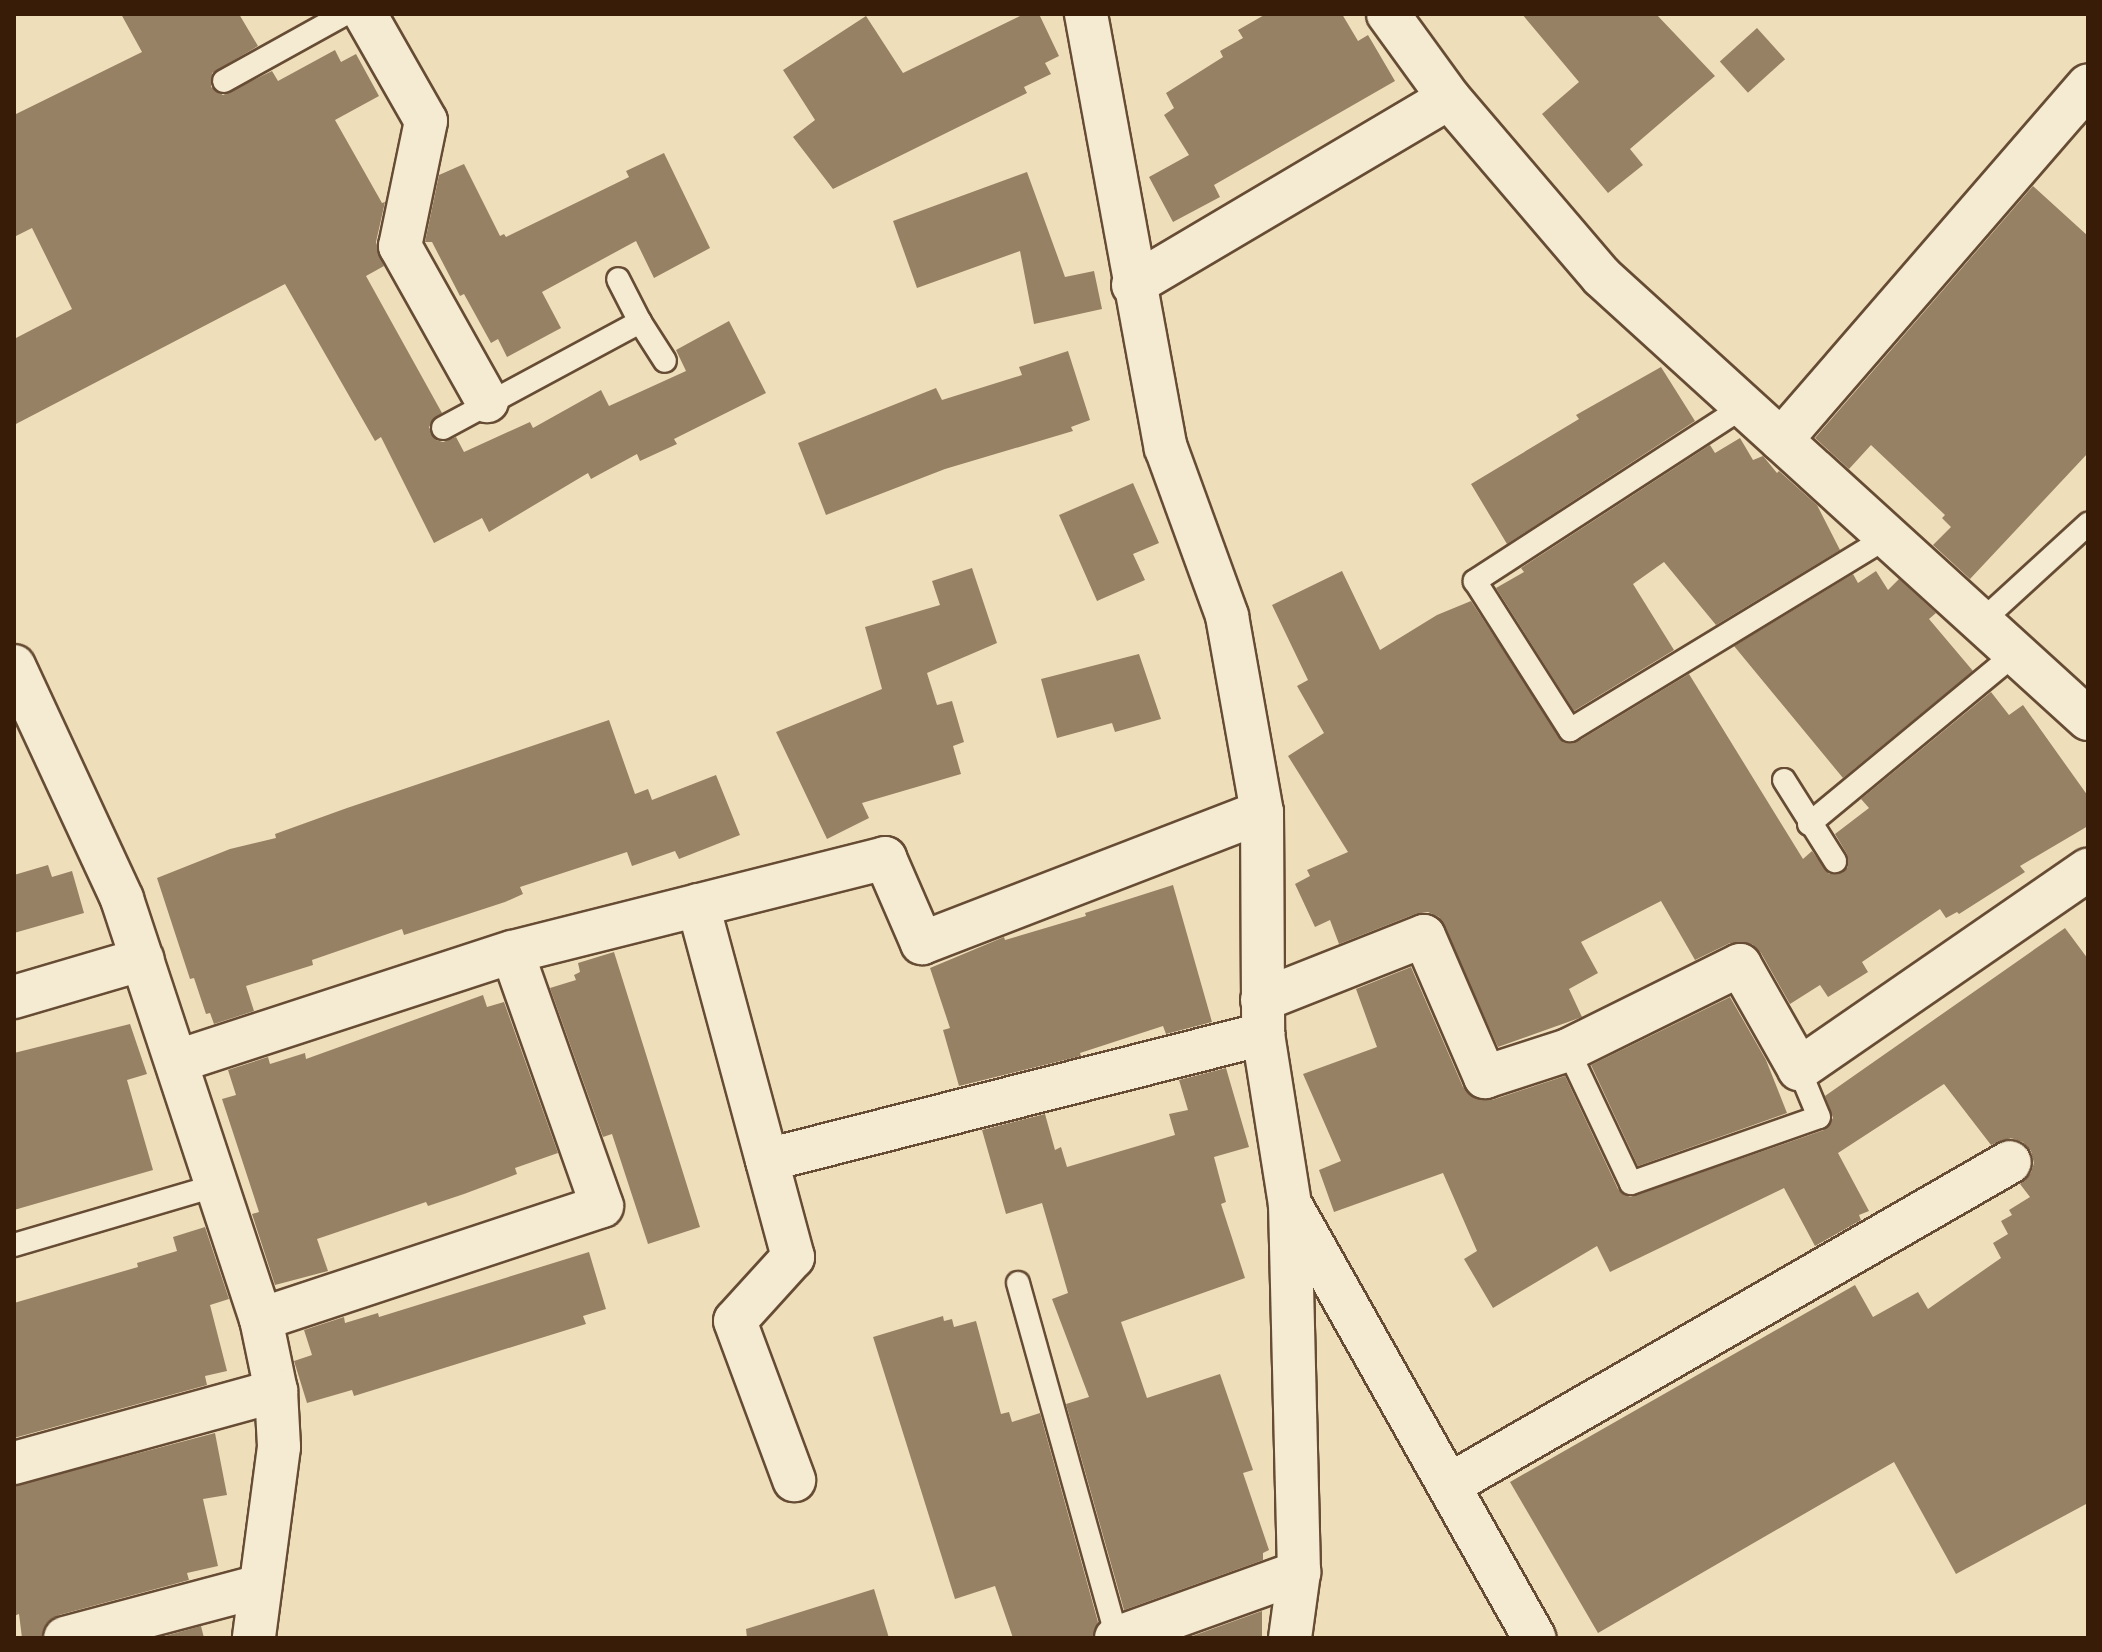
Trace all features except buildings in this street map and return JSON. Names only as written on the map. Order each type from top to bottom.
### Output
[{"type":"street","points":[[365,14],[426,121],[400,246],[487,401]]},
{"type":"street","points":[[1086,14],[1133,285],[1166,448],[1227,616],[1262,812],[1262,1017],[1290,1204],[1299,1572],[1290,1638]]},
{"type":"street","points":[[1388,14],[1449,98],[1602,277],[2088,719]]},
{"type":"street","points":[[1781,440],[2088,86]]},
{"type":"street","points":[[1133,285],[1449,98]]},
{"type":"street","points":[[14,666],[122,899],[261,1319],[276,1391],[279,1447],[254,1638]]},
{"type":"street","points":[[178,1061],[512,952],[885,858],[922,943],[1262,812]]},
{"type":"street","points":[[767,1160],[1262,1017],[1424,936],[1485,1077],[1568,1050],[1740,965],[1799,1069],[2088,870]]},
{"type":"street","points":[[698,905],[793,1257],[735,1321],[794,1480]]},
{"type":"street","points":[[261,1319],[602,1206],[512,952]]},
{"type":"street","points":[[14,997],[143,959]]},
{"type":"street","points":[[1449,1485],[2010,1162]]},
{"type":"street","points":[[1290,1204],[1535,1638]]},
{"type":"street","points":[[14,1463],[276,1391]]},
{"type":"street","points":[[1117,1638],[1299,1572]]},
{"type":"street","points":[[65,1638],[260,1586]]},
{"type":"lane","points":[[224,81],[345,14]]},
{"type":"lane","points":[[618,279],[665,361]]},
{"type":"lane","points":[[443,428],[487,401],[640,322]]},
{"type":"lane","points":[[1743,407],[1475,581],[1570,730],[1886,538]]},
{"type":"lane","points":[[1982,621],[2088,524]]},
{"type":"lane","points":[[1809,824],[2016,653]]},
{"type":"lane","points":[[1784,780],[1835,861]]},
{"type":"lane","points":[[1568,1050],[1631,1183],[1819,1117],[1799,1069]]},
{"type":"lane","points":[[14,1245],[218,1185]]},
{"type":"lane","points":[[1018,1283],[1117,1638]]}]
